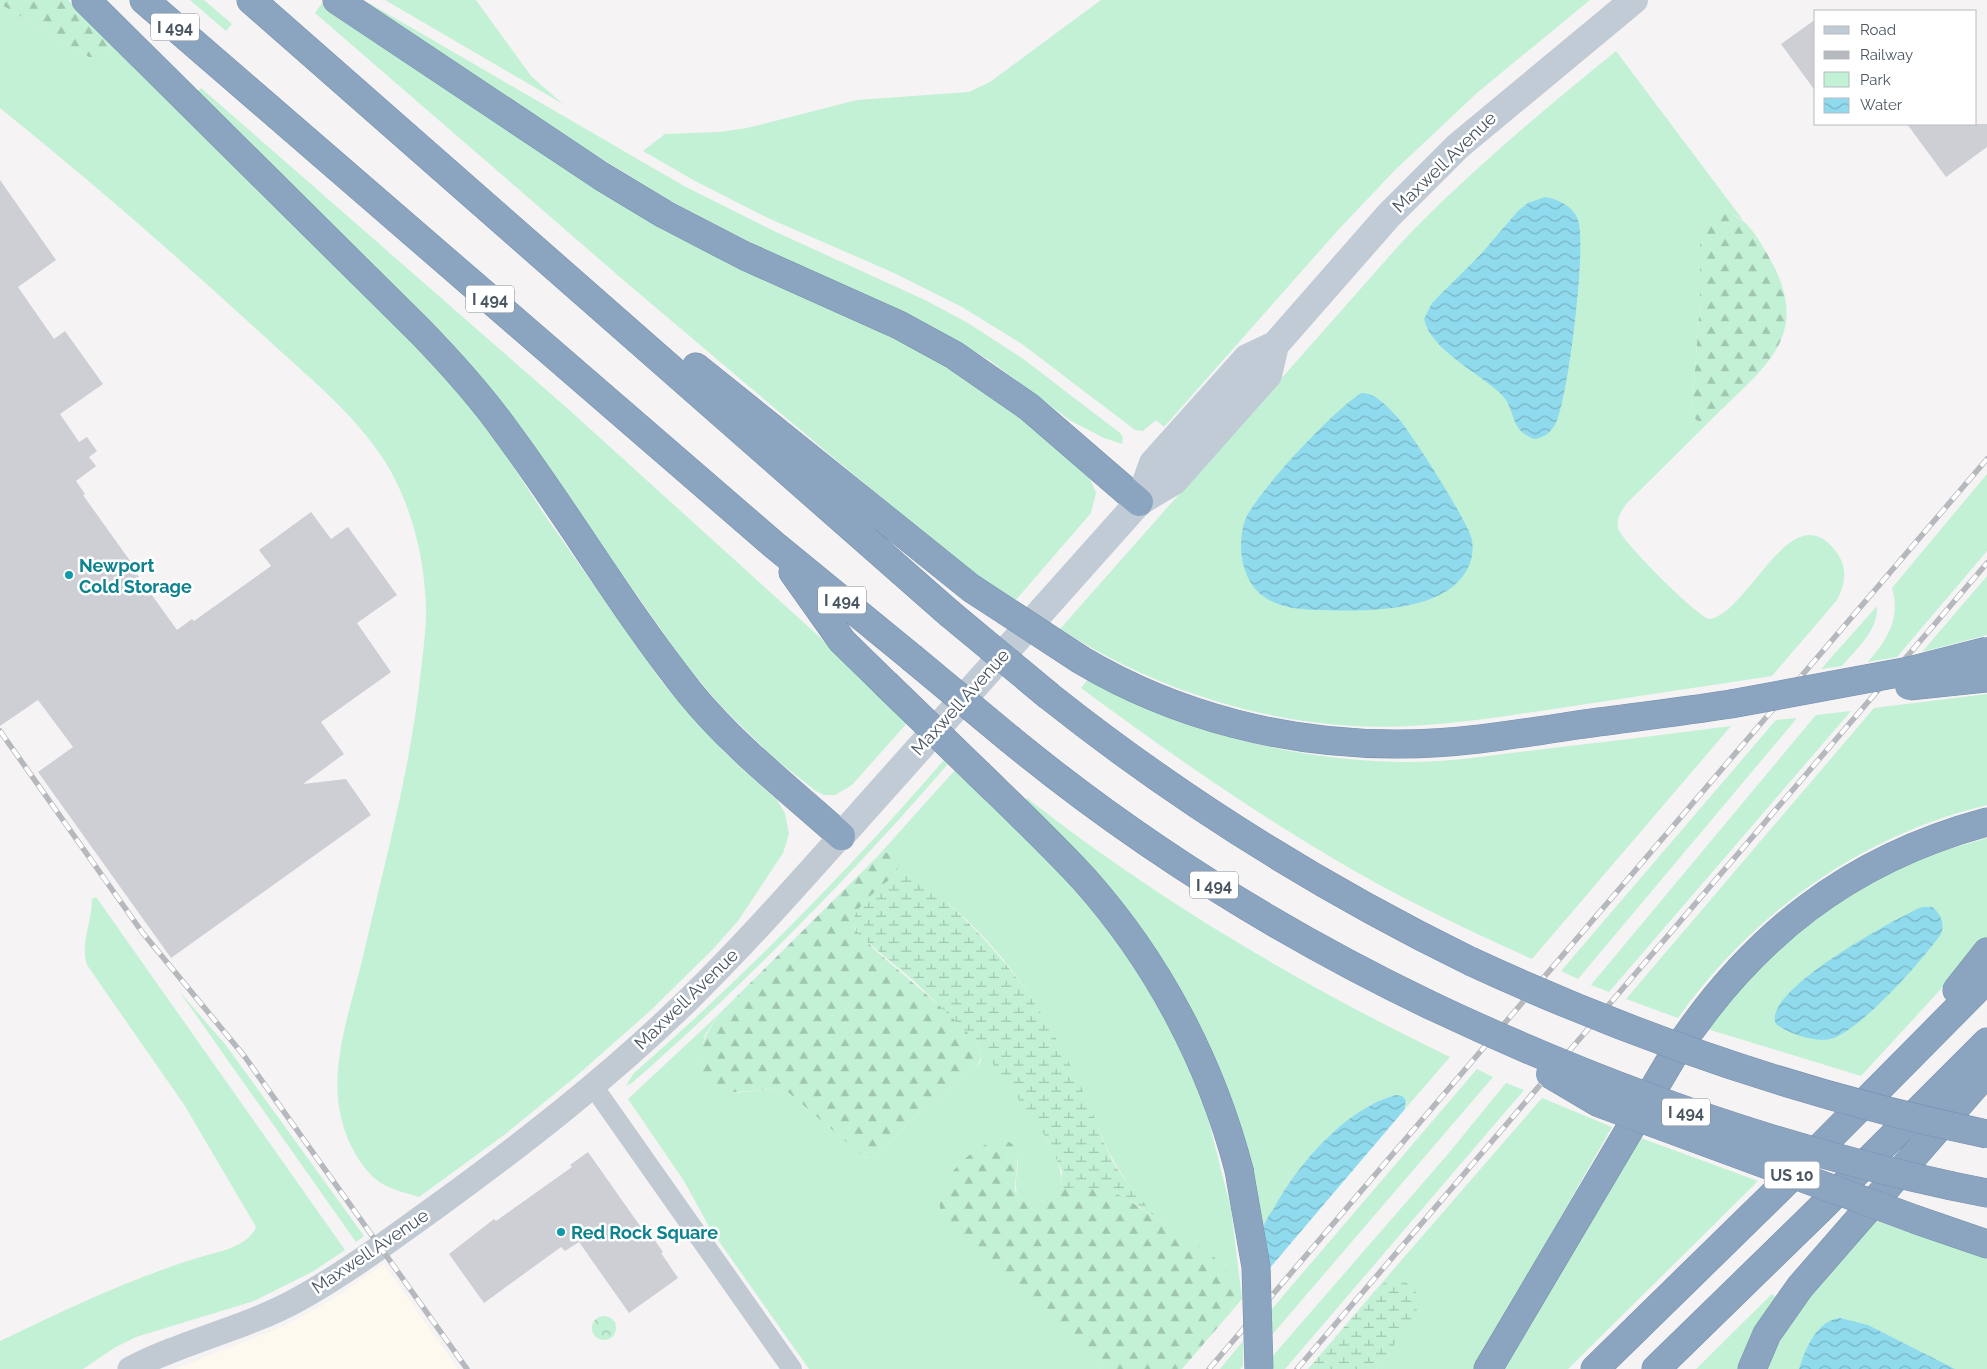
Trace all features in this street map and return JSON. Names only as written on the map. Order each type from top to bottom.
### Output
[{"type":"highway","points":[[86,0],[421,332],[456,370],[509,435],[619,595],[692,695],[751,756],[841,836]]},
{"type":"highway","name":"I 494","points":[[144,0],[773,544],[1011,740],[1110,816],[1219,889],[1342,960],[1432,1006],[1558,1063],[1706,1119],[1827,1156],[1987,1194]]},
{"type":"highway","points":[[252,0],[949,613],[1049,696],[1162,781],[1254,841],[1348,897],[1470,961],[1576,1008],[1726,1064],[1847,1101],[1987,1134]]},
{"type":"highway","points":[[337,0],[601,176],[664,214],[761,264],[905,328],[974,367],[1029,407],[1139,502]]},
{"type":"highway","points":[[504,220],[726,390],[885,521],[971,588],[1081,660],[1137,690],[1198,713],[1269,732],[1337,742],[1399,744],[1476,740],[1731,704],[1909,671],[1987,651]]},
{"type":"highway","points":[[773,544],[842,641],[1085,880],[1147,962],[1181,1020],[1202,1063],[1217,1101],[1238,1170],[1256,1267],[1260,1369]]},
{"type":"highway","points":[[1731,704],[1987,678]]},
{"type":"highway","points":[[1488,1369],[1673,1056],[1702,1013],[1737,970],[1792,919],[1856,875],[1927,841],[1987,822]]},
{"type":"highway","points":[[1887,1079],[1987,952]]},
{"type":"highway","name":"US 10","points":[[1595,1369],[1781,1187],[1987,979]]},
{"type":"highway","points":[[1432,1006],[1599,1103],[1987,1244]]},
{"type":"highway","name":"US 10","points":[[1656,1369],[1987,1042]]},
{"type":"highway","points":[[1752,1369],[1767,1334],[1796,1293],[1987,1072]]},
{"type":"main road","name":"Maxwell Avenue","points":[[841,836],[1139,502],[1153,463],[1247,358],[1275,345],[1370,235],[1438,165],[1505,106],[1634,0]]},
{"type":"street","name":"Maxwell Avenue","points":[[130,1369],[279,1309],[324,1284],[496,1164],[593,1086],[706,982],[841,836]]},
{"type":"street","points":[[593,1086],[792,1369]]},
{"type":"shaded area","points":[[384,1264],[458,1369],[175,1369],[286,1325],[331,1300]]},
{"type":"green space","points":[[0,0],[68,0],[113,44],[100,57],[89,57],[0,4]]},
{"type":"green space","points":[[190,0],[204,0],[232,24],[226,31]]},
{"type":"green space","points":[[385,0],[476,0],[531,76],[563,104]]},
{"type":"green space","points":[[1101,0],[1590,0],[1478,92],[1395,170],[1339,229],[1164,427],[1156,420],[1143,431],[1135,430],[1022,344],[962,307],[894,273],[768,218],[695,181],[643,151],[665,134],[719,132],[747,128],[857,100],[969,92],[990,82]]},
{"type":"green space","points":[[322,3],[550,157],[744,270],[865,324],[942,363],[1016,414],[1089,476],[1096,493],[1091,513],[1015,601],[962,564],[628,284],[315,13]]},
{"type":"green space","points":[[369,3],[684,186],[776,232],[925,300],[968,323],[1022,358],[1120,433],[1123,437],[1122,444],[1104,438],[1071,421],[989,360],[931,326],[757,246],[669,200],[534,117],[366,7]]},
{"type":"green space","points":[[0,4],[89,57],[104,53],[113,44],[431,360],[489,429],[546,517],[662,682],[725,753],[777,800],[785,813],[789,834],[783,853],[738,921],[713,949],[650,1011],[574,1078],[504,1135],[419,1197],[381,1183],[367,1170],[355,1154],[343,1126],[338,1098],[339,1059],[342,1039],[404,780],[421,670],[426,601],[421,557],[407,506],[393,474],[384,460],[372,442],[344,410],[134,220],[0,108]]},
{"type":"green space","points":[[1616,51],[1743,220],[1734,215],[1700,236],[1700,304],[1692,411],[1696,420],[1704,423],[1710,421],[1627,503],[1620,515],[1618,528],[1632,547],[1660,577],[1690,605],[1709,619],[1723,613],[1737,601],[1781,550],[1796,539],[1812,535],[1827,542],[1839,555],[1842,563],[1844,582],[1842,589],[1837,600],[1772,676],[1508,716],[1431,725],[1354,726],[1276,716],[1201,696],[1164,683],[1128,667],[1060,629],[1426,217],[1505,144]]},
{"type":"green space","points":[[201,88],[567,408],[823,640],[907,723],[852,785],[835,795],[824,795],[816,791],[774,758],[721,706],[686,665],[574,506],[195,94]]},
{"type":"green space","points":[[1726,213],[1739,218],[1745,223],[1766,252],[1780,281],[1786,306],[1785,327],[1778,347],[1766,365],[1710,421],[1704,423],[1696,420],[1692,411],[1700,304],[1700,236],[1705,223],[1719,214]]},
{"type":"green space","points":[[1987,474],[1987,551],[1897,657],[1868,662],[1881,646],[1893,619],[1895,610],[1892,588]]},
{"type":"green space","points":[[1987,576],[1987,635],[1922,652]]},
{"type":"green space","points":[[1877,606],[1874,623],[1860,646],[1842,666],[1821,669]]},
{"type":"green space","points":[[1088,679],[1124,698],[1162,714],[1239,740],[1318,756],[1359,760],[1416,762],[1448,760],[1731,726],[1532,959],[1404,898],[1265,817],[1141,732],[1081,688]]},
{"type":"green space","points":[[1987,694],[1987,805],[1941,818],[1896,836],[1854,858],[1813,883],[1775,912],[1740,945],[1707,980],[1678,1018],[1626,999],[1874,708]]},
{"type":"green space","points":[[1851,711],[1609,992],[1591,985],[1816,715]]},
{"type":"green space","points":[[1797,718],[1578,979],[1561,971],[1776,720]]},
{"type":"green space","points":[[944,760],[948,764],[873,848],[796,929],[674,1046],[632,1083],[626,1086],[633,1074],[715,1000],[833,883]]},
{"type":"green space","points":[[955,770],[992,807],[995,805],[1094,909],[1154,995],[1201,1091],[1231,1209],[1242,1299],[1231,1312],[1234,1303],[1233,1294],[1230,1281],[1224,1269],[1206,1251],[1161,1222],[1130,1187],[1115,1164],[1075,1076],[1038,1009],[1017,977],[993,947],[966,920],[926,886],[906,877],[893,878],[887,881],[897,871],[877,857]]},
{"type":"green space","points":[[1027,798],[1127,871],[1231,939],[1339,1001],[1450,1057],[1405,1109],[1407,1102],[1405,1098],[1370,1105],[1325,1142],[1290,1182],[1262,1229],[1228,1096],[1023,803]]},
{"type":"green space","points":[[1987,838],[1987,939],[1861,1076],[1704,1028],[1779,944],[1863,884],[1928,855]]},
{"type":"green space","points":[[890,851],[900,857],[896,871],[856,913],[854,919],[855,929],[875,950],[956,1020],[976,1041],[982,1055],[977,1067],[912,1119],[878,1155],[869,1159],[789,1093],[776,1089],[725,1093],[712,1086],[704,1078],[700,1069],[699,1058],[706,1036],[718,1015],[877,857]]},
{"type":"green space","points":[[897,875],[913,878],[929,887],[977,932],[1015,976],[1047,1023],[1075,1074],[1113,1162],[1129,1185],[1160,1222],[1137,1205],[1115,1193],[1090,1188],[1061,1189],[1062,1172],[1048,1140],[976,1041],[915,982],[858,934],[854,922],[856,913],[872,894]]},
{"type":"green space","points":[[96,897],[345,1250],[312,1272],[254,1301],[136,1337],[114,1348],[83,1369],[0,1369],[0,1341],[126,1284],[178,1264],[234,1247],[247,1239],[256,1227],[185,1106],[87,965],[85,957],[86,940],[92,899]]},
{"type":"green space","points":[[179,991],[225,1044],[364,1236],[356,1242]]},
{"type":"green space","points":[[718,1015],[705,1035],[699,1061],[733,1093],[776,1089],[789,1093],[866,1158],[878,1155],[912,1119],[977,1067],[981,1061],[981,1054],[976,1041],[1016,1091],[1044,1133],[1061,1173],[1061,1189],[1037,1205],[1026,1205],[1017,1191],[1018,1164],[1014,1150],[955,1168],[941,1194],[1004,1278],[1101,1369],[809,1369],[711,1230],[684,1181],[628,1099]]},
{"type":"green space","points":[[1477,1069],[1493,1077],[1271,1336],[1271,1310]]},
{"type":"green space","points":[[1506,1083],[1524,1090],[1285,1369],[1271,1369],[1271,1358],[1448,1154]]},
{"type":"green space","points":[[1542,1098],[1612,1127],[1474,1369],[1376,1369],[1400,1337],[1384,1283],[1380,1285]]},
{"type":"green space","points":[[1638,1137],[1758,1181],[1568,1369],[1501,1369]]},
{"type":"green space","points":[[993,1141],[1004,1141],[1016,1149],[1015,1191],[1026,1204],[1040,1203],[1055,1192],[1068,1187],[1078,1186],[1106,1190],[1130,1201],[1201,1247],[1225,1269],[1232,1282],[1235,1296],[1231,1312],[1182,1369],[1101,1369],[946,1227],[941,1214],[940,1200],[943,1188],[950,1176],[969,1155]]},
{"type":"green space","points":[[1871,1219],[1987,1259],[1987,1369],[1767,1369],[1776,1348],[1800,1309],[1827,1272]]},
{"type":"green space","points":[[1391,1280],[1397,1280],[1411,1286],[1417,1293],[1419,1302],[1408,1326],[1376,1369],[1308,1369],[1380,1285]]},
{"type":"green space","points":[[1772,1294],[1778,1298],[1740,1369],[1696,1369]]},
{"type":"green space","points":[[604,1316],[609,1317],[615,1323],[615,1333],[609,1339],[604,1340],[599,1339],[593,1333],[592,1328],[593,1323],[599,1317]]},
{"type":"green space","points":[[1243,1341],[1243,1366],[1240,1369],[1220,1369]]},
{"type":"water","points":[[1545,197],[1565,204],[1576,215],[1580,235],[1580,259],[1575,323],[1560,411],[1551,430],[1543,436],[1534,439],[1526,435],[1516,425],[1509,406],[1501,394],[1446,351],[1428,330],[1424,319],[1432,303],[1481,254],[1518,211],[1528,203]]},
{"type":"water","points":[[1362,393],[1377,398],[1386,406],[1398,418],[1415,441],[1469,531],[1473,550],[1470,563],[1463,576],[1450,588],[1416,604],[1374,610],[1317,610],[1278,604],[1259,592],[1251,583],[1246,572],[1241,549],[1245,520],[1264,491],[1316,432],[1350,401]]},
{"type":"water","points":[[1922,907],[1932,907],[1938,913],[1942,922],[1941,934],[1907,976],[1861,1020],[1847,1031],[1828,1040],[1804,1037],[1781,1028],[1776,1024],[1777,1010],[1788,994],[1808,976],[1860,940]]},
{"type":"water","points":[[1396,1095],[1402,1096],[1406,1100],[1405,1109],[1268,1270],[1263,1243],[1263,1228],[1296,1174],[1325,1140],[1342,1125],[1359,1112],[1377,1102]]},
{"type":"water","points":[[1840,1318],[1868,1325],[1955,1369],[1799,1369],[1809,1344],[1818,1330],[1824,1324]]},
{"type":"building","points":[[1814,20],[1814,89],[1781,44]]},
{"type":"building","points":[[1987,124],[1987,147],[1946,177],[1908,125]]},
{"type":"building","name":"Newport Cold Storage","points":[[0,180],[56,260],[18,287],[54,339],[65,331],[103,384],[60,414],[79,442],[87,437],[97,451],[89,457],[96,466],[76,481],[85,494],[83,495],[133,565],[131,566],[177,630],[192,619],[194,621],[271,566],[259,550],[311,512],[331,539],[348,527],[397,595],[357,623],[391,672],[321,722],[344,754],[303,784],[346,779],[371,815],[171,958],[38,772],[73,747],[38,700],[0,726]]},
{"type":"building","name":"Red Rock Square","points":[[588,1152],[645,1233],[648,1231],[663,1252],[661,1253],[678,1278],[629,1313],[579,1242],[565,1251],[561,1247],[484,1303],[449,1254],[494,1219],[496,1221],[572,1167],[570,1165]]},
{"type":"railway","points":[[1209,1369],[1987,459]]},
{"type":"railway","points":[[1297,1369],[1987,563]]},
{"type":"railway","points":[[0,731],[142,932],[245,1057],[467,1369]]},
{"type":"place","name":"Newport Cold Storage","points":[[69,575]]},
{"type":"place","name":"Red Rock Square","points":[[561,1232]]}]
